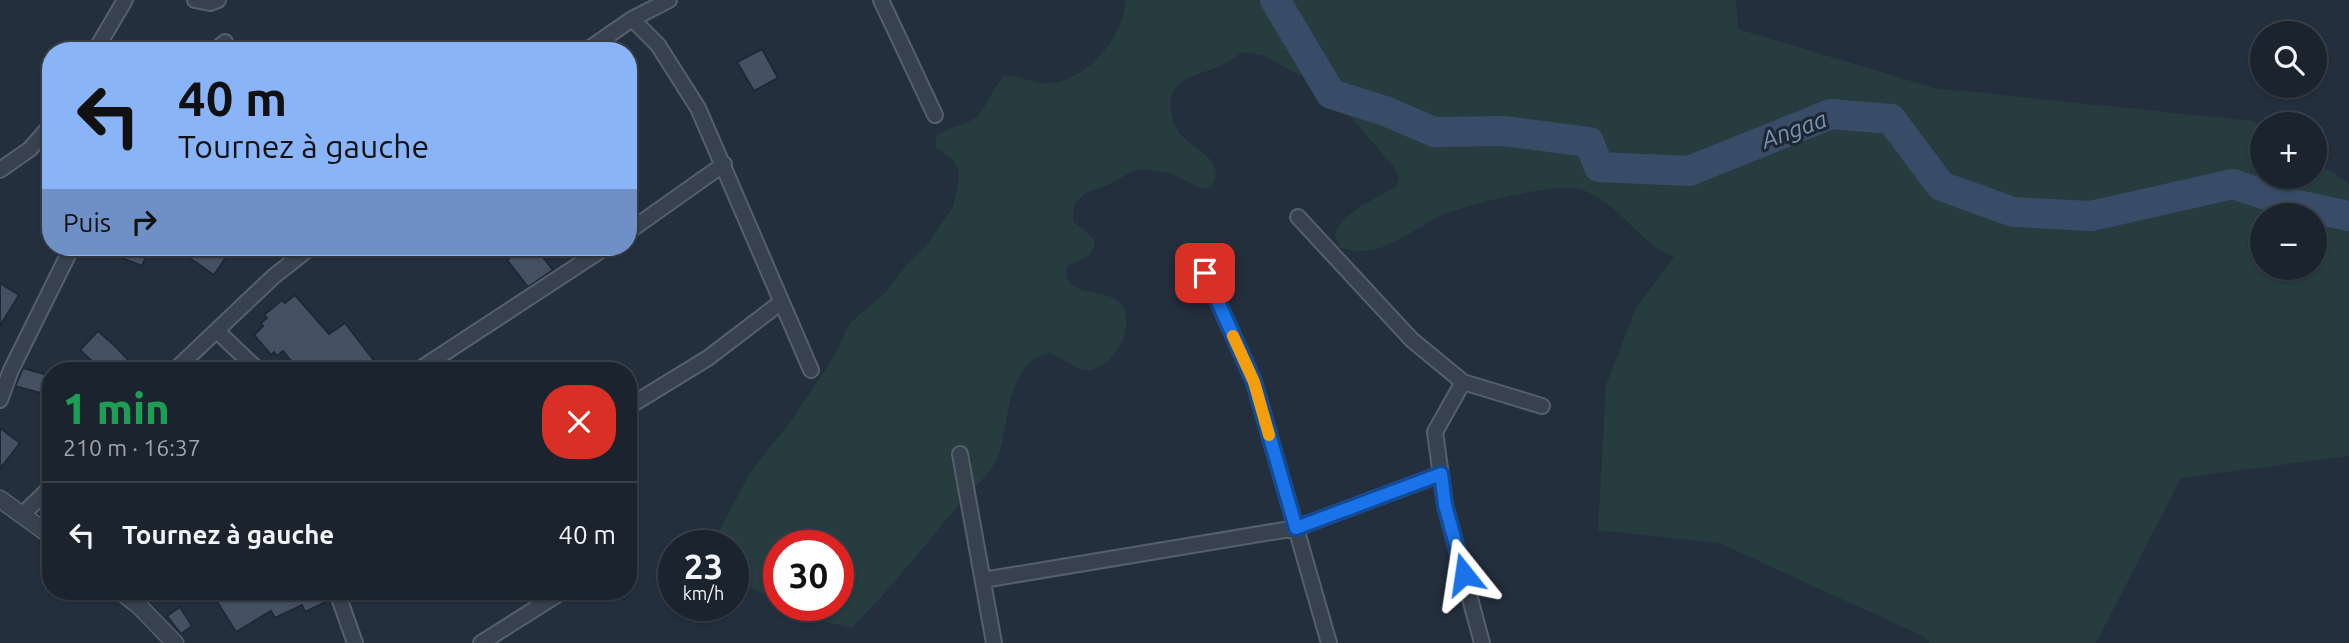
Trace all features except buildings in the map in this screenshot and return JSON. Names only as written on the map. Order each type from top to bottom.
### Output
[{"type":"street","points":[[100,42],[125,0]]},
{"type":"street","points":[[195,0],[210,4],[218,0]]},
{"type":"street","points":[[599,42],[632,19],[669,0]]},
{"type":"street","points":[[881,0],[935,115]]},
{"type":"street","points":[[632,19],[658,45],[698,108],[811,370]]},
{"type":"street","points":[[0,170],[30,149],[42,135]]},
{"type":"street","points":[[637,226],[724,164]]},
{"type":"street","points":[[1298,217],[1412,340],[1463,382],[1542,406]]},
{"type":"street","points":[[0,400],[10,370],[67,256]]},
{"type":"street","points":[[184,362],[273,277],[300,256]]},
{"type":"street","points":[[431,362],[593,256]]},
{"type":"street","points":[[1205,273],[1254,382],[1329,643]]},
{"type":"street","points":[[637,401],[708,358],[780,303]]},
{"type":"street","points":[[217,331],[250,362]]},
{"type":"street","points":[[1463,382],[1435,432],[1445,505],[1482,643]]},
{"type":"street","points":[[960,454],[994,643]]},
{"type":"street","points":[[983,580],[1296,528],[1441,474]]},
{"type":"street","points":[[23,514],[42,496]]},
{"type":"street","points":[[0,499],[42,529]]},
{"type":"street","points":[[131,600],[175,643]]},
{"type":"street","points":[[340,600],[355,643]]},
{"type":"street","points":[[481,643],[548,600]]},
{"type":"green space","points":[[1125,0],[1736,0],[1738,29],[1934,88],[2250,121],[2250,189],[2327,189],[2327,169],[2349,183],[2349,456],[2181,478],[2096,643],[1930,643],[1923,636],[1719,543],[1598,530],[1606,385],[1636,308],[1674,257],[1649,242],[1604,201],[1579,189],[1567,188],[1490,200],[1455,210],[1381,248],[1354,251],[1340,247],[1335,235],[1339,226],[1361,206],[1396,186],[1399,178],[1394,167],[1321,83],[1293,72],[1265,56],[1244,52],[1220,66],[1185,80],[1174,90],[1171,97],[1171,113],[1177,129],[1208,158],[1216,170],[1211,187],[1203,189],[1173,174],[1146,169],[1135,170],[1086,193],[1074,204],[1073,221],[1093,238],[1095,245],[1089,256],[1067,266],[1068,279],[1075,287],[1111,297],[1121,303],[1126,315],[1125,333],[1114,354],[1102,365],[1088,370],[1076,368],[1056,355],[1049,354],[1039,356],[1028,364],[1013,390],[1000,452],[993,465],[852,628],[821,621],[854,621],[854,530],[763,530],[763,594],[749,587],[749,530],[720,530],[750,473],[791,421],[833,358],[850,323],[886,292],[909,262],[927,245],[953,207],[959,171],[953,160],[936,148],[936,136],[978,115],[1004,76],[1052,83],[1078,74],[1102,53],[1119,27]]},
{"type":"waterway","name":"Angaa","points":[[1275,0],[1331,94],[1385,111],[1434,132],[1503,131],[1589,142],[1599,167],[1689,171],[1831,114],[1891,119],[1941,186],[2013,212],[2091,216],[2233,184],[2293,204],[2349,216]]},
{"type":"slow traffic","points":[[1233,336],[1254,382],[1269,435]]},
{"type":"route","points":[[1205,273],[1254,382],[1296,528],[1441,474],[1445,505],[1464,574]]}]
